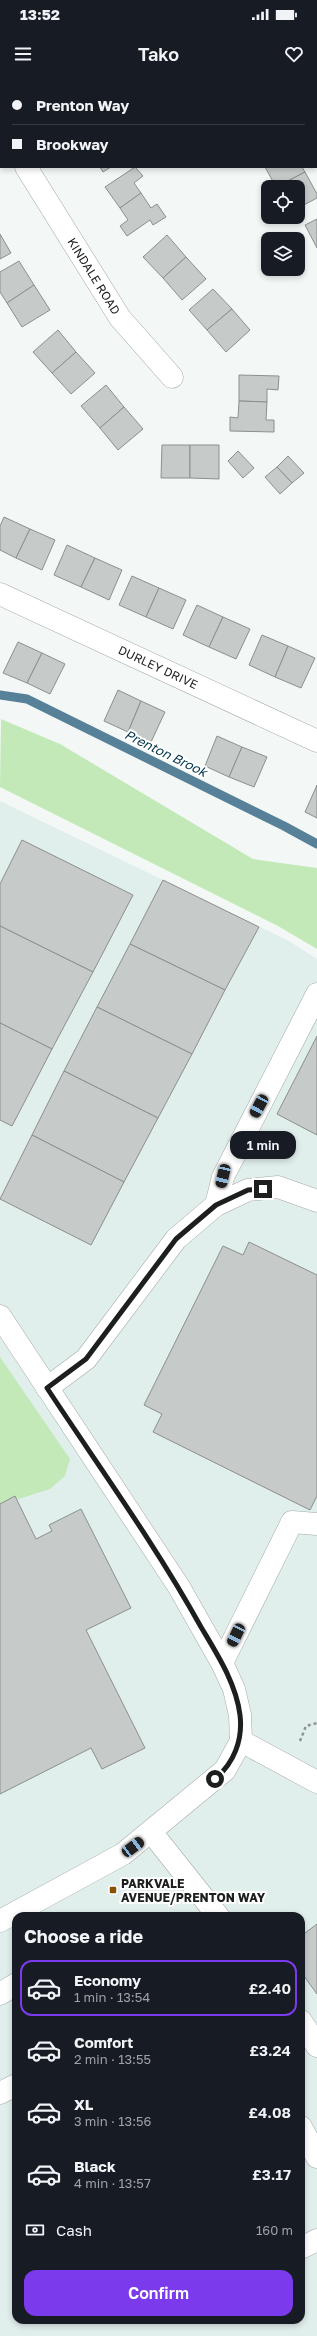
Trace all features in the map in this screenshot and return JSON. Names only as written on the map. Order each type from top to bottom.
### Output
[{"type":"street","name":"KINDALE ROAD","points":[[27,168],[120,318],[172,376]]},
{"type":"street","name":"DURLEY DRIVE","points":[[0,594],[317,741]]},
{"type":"street","points":[[216,1205],[223,1176],[317,994]]},
{"type":"street","points":[[47,1388],[86,1359],[176,1239],[216,1205],[248,1190],[278,1187],[317,1201]]},
{"type":"street","points":[[0,1316],[179,1587],[222,1663],[234,1689],[240,1715],[240,1741],[225,1770],[152,1833],[123,1854],[17,1912]]},
{"type":"street","points":[[222,1663],[292,1522],[317,1524]]},
{"type":"street","points":[[240,1741],[315,1777]]},
{"type":"street","points":[[152,1833],[215,1912]]},
{"type":"street","points":[[0,1921],[12,1914]]},
{"type":"street","points":[[0,1994],[12,1986]]},
{"type":"street","points":[[305,2027],[317,2046]]},
{"type":"street","points":[[0,2094],[12,2087]]},
{"type":"street","points":[[305,2134],[317,2157]]},
{"type":"street","points":[[305,2246],[317,2240]]},
{"type":"shaded area","points":[[0,801],[289,941],[317,959],[317,2336],[0,2336]]},
{"type":"green space","points":[[1,719],[60,744],[253,859],[317,868],[317,949],[278,926],[0,787]]},
{"type":"green space","points":[[0,1357],[70,1459],[65,1476],[50,1489],[0,1505]]},
{"type":"building","points":[[101,168],[109,168],[103,172]]},
{"type":"building","points":[[134,168],[136,168],[143,176],[134,183],[141,193],[120,208],[105,187]]},
{"type":"building","points":[[266,168],[303,168],[305,172],[290,180],[272,180]]},
{"type":"building","points":[[305,172],[317,194],[317,198],[305,204],[305,180],[290,180]]},
{"type":"building","points":[[141,193],[151,208],[157,204],[166,217],[153,225],[150,220],[127,236],[120,226],[128,220],[120,208]]},
{"type":"building","points":[[317,219],[317,248],[305,225]]},
{"type":"building","points":[[0,234],[11,253],[0,259]]},
{"type":"building","points":[[167,235],[186,257],[163,278],[143,257]]},
{"type":"building","points":[[186,257],[206,279],[182,300],[163,278]]},
{"type":"building","points":[[19,261],[34,285],[7,303],[0,292],[0,272]]},
{"type":"building","points":[[34,285],[50,310],[22,327],[7,303]]},
{"type":"building","points":[[213,289],[232,309],[207,330],[189,310]]},
{"type":"building","points":[[232,309],[250,330],[226,352],[207,330]]},
{"type":"building","points":[[58,330],[76,352],[52,373],[33,352]]},
{"type":"building","points":[[76,352],[95,373],[71,394],[52,373]]},
{"type":"building","points":[[239,375],[279,376],[278,390],[267,389],[267,402],[239,401]]},
{"type":"building","points":[[106,385],[124,407],[100,428],[81,406]]},
{"type":"building","points":[[239,401],[267,402],[266,420],[274,420],[274,432],[230,431],[230,417],[238,418]]},
{"type":"building","points":[[124,407],[143,429],[118,450],[100,428]]},
{"type":"building","points":[[162,445],[190,445],[190,478],[161,478]]},
{"type":"building","points":[[190,445],[219,445],[219,479],[190,478]]},
{"type":"building","points":[[238,451],[254,468],[243,478],[228,461]]},
{"type":"building","points":[[288,456],[304,473],[292,483],[277,467]]},
{"type":"building","points":[[277,467],[292,483],[280,494],[265,477]]},
{"type":"building","points":[[4,517],[30,529],[16,558],[0,550],[0,526]]},
{"type":"building","points":[[30,529],[55,540],[42,570],[16,558]]},
{"type":"building","points":[[67,545],[95,558],[81,587],[54,575]]},
{"type":"building","points":[[95,558],[122,570],[109,600],[81,587]]},
{"type":"building","points":[[132,576],[159,588],[146,617],[119,605]]},
{"type":"building","points":[[159,588],[186,600],[173,629],[146,617]]},
{"type":"building","points":[[197,605],[223,617],[209,647],[183,635]]},
{"type":"building","points":[[223,617],[250,629],[236,659],[209,647]]},
{"type":"building","points":[[262,635],[288,646],[275,677],[249,665]]},
{"type":"building","points":[[18,642],[42,653],[27,683],[3,673]]},
{"type":"building","points":[[288,646],[315,658],[301,688],[275,677]]},
{"type":"building","points":[[42,653],[65,664],[50,694],[27,683]]},
{"type":"building","points":[[118,690],[141,701],[128,732],[104,721]]},
{"type":"building","points":[[141,701],[165,712],[151,742],[128,732]]},
{"type":"building","points":[[217,736],[242,747],[229,777],[205,766]]},
{"type":"building","points":[[242,747],[267,757],[254,787],[229,777]]},
{"type":"building","points":[[317,785],[317,818],[305,812]]},
{"type":"building","points":[[22,840],[133,895],[93,972],[0,926],[0,884]]},
{"type":"building","points":[[163,880],[259,927],[225,990],[130,944]]},
{"type":"building","points":[[0,926],[93,972],[52,1049],[0,1023]]},
{"type":"building","points":[[130,944],[225,990],[192,1054],[97,1007]]},
{"type":"building","points":[[97,1007],[192,1054],[158,1118],[64,1071]]},
{"type":"building","points":[[0,1023],[52,1049],[12,1126],[0,1120]]},
{"type":"building","points":[[317,1036],[317,1135],[277,1114]]},
{"type":"building","points":[[64,1071],[158,1118],[124,1182],[32,1135]]},
{"type":"building","points":[[32,1135],[124,1182],[91,1245],[0,1199]]},
{"type":"building","points":[[249,1242],[317,1275],[317,1496],[310,1510],[153,1432],[162,1414],[144,1405],[223,1246],[243,1255]]},
{"type":"building","points":[[15,1496],[36,1539],[52,1531],[49,1525],[81,1509],[131,1608],[86,1630],[145,1748],[102,1769],[91,1748],[0,1794],[0,1504]]},
{"type":"building","points":[[317,1924],[317,1994],[305,1978],[305,1933]]},
{"type":"waterway","name":"Prenton Brook","points":[[0,695],[27,699],[284,826],[317,844]]},
{"type":"place","name":"PARKVALE AVENUE/PRENTON WAY","points":[[113,1890]]},
{"type":"route","points":[[215,1779],[225,1770],[240,1741],[240,1715],[234,1689],[222,1663],[179,1587],[47,1388],[86,1359],[176,1239],[216,1205],[248,1190],[263,1189]]}]
